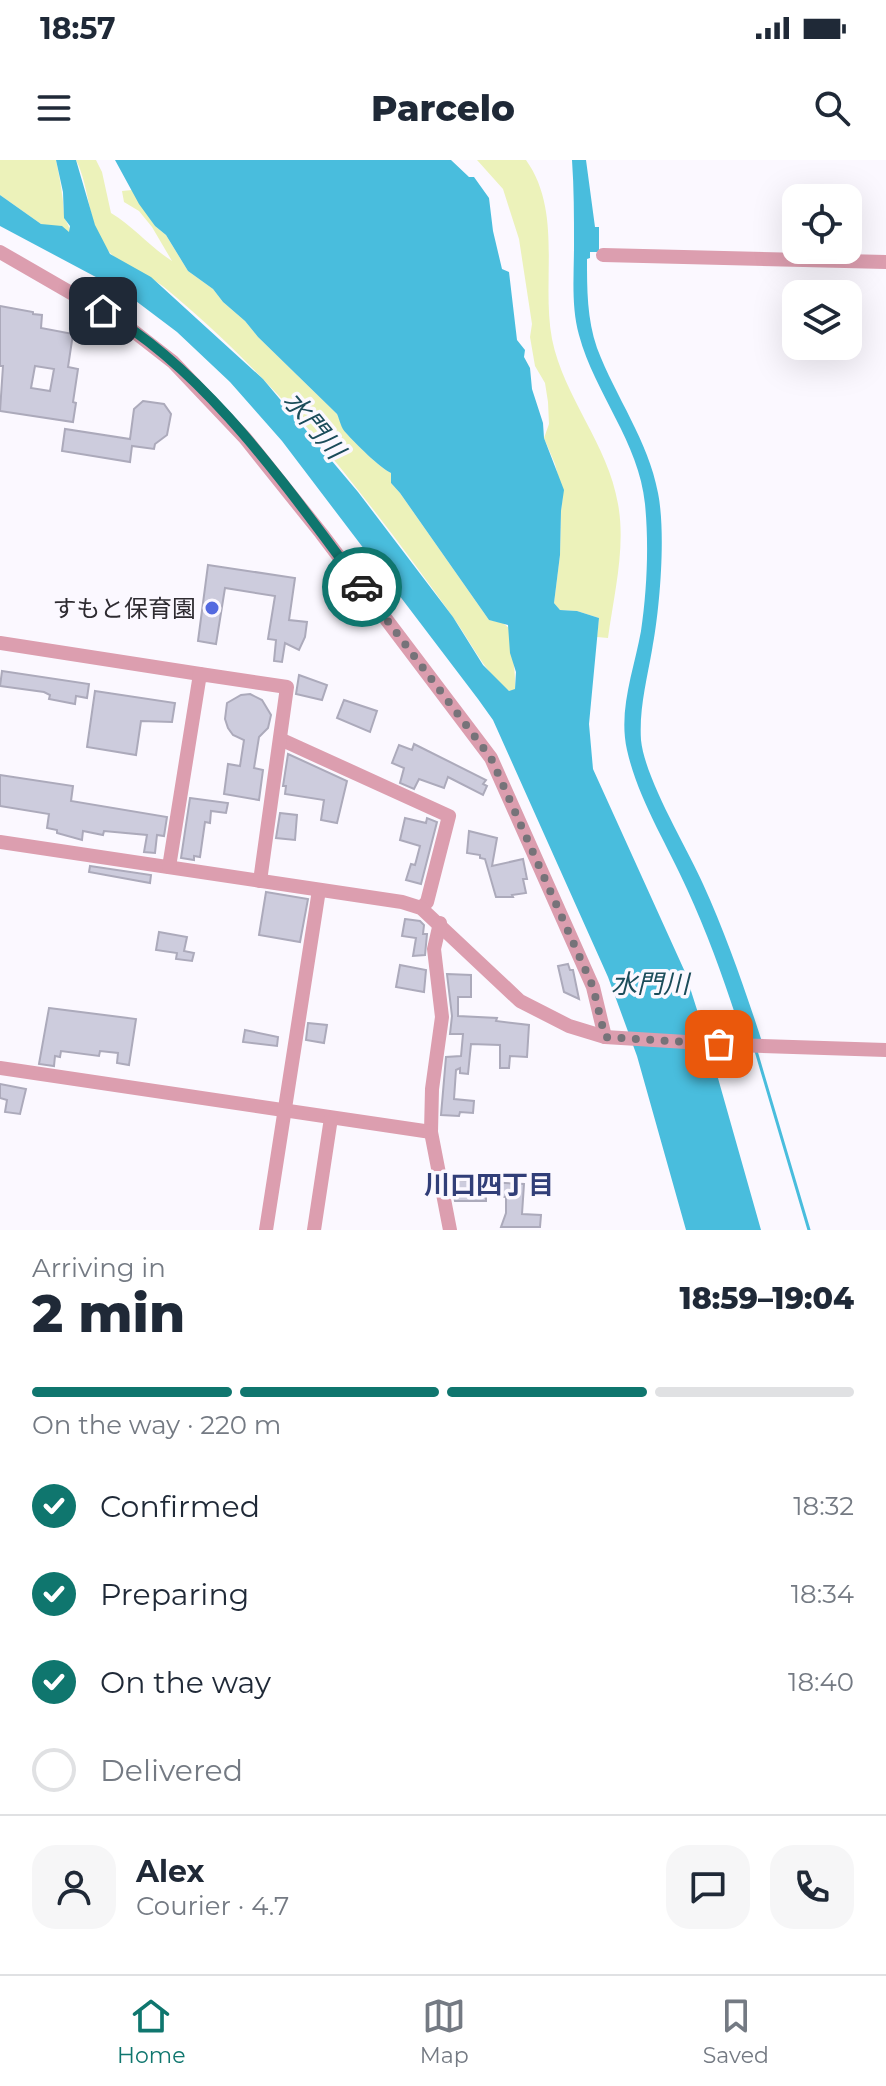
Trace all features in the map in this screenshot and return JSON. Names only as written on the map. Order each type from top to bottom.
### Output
[{"type":"street","points":[[0,252],[123,323],[173,362],[245,438],[321,533],[491,758],[593,987],[605,1037]]},
{"type":"street","points":[[603,255],[886,262]]},
{"type":"street","points":[[0,643],[287,687],[260,881]]},
{"type":"street","points":[[169,867],[200,674]]},
{"type":"street","points":[[280,739],[449,816],[427,902],[421,908]]},
{"type":"street","points":[[0,842],[402,902],[421,908],[520,1001],[551,1019],[605,1037],[886,1050]]},
{"type":"street","points":[[266,1230],[319,890]]},
{"type":"street","points":[[440,923],[434,949],[442,1017],[432,1089],[431,1132],[450,1230]]},
{"type":"street","points":[[0,1068],[431,1132]]},
{"type":"street","points":[[314,1230],[331,1118]]},
{"type":"green space","points":[[0,160],[56,160],[70,233],[41,224],[0,195]]},
{"type":"green space","points":[[76,160],[96,160],[102,172],[111,213],[172,261],[139,211],[124,202],[122,191],[132,190],[188,271],[213,289],[337,414],[350,437],[391,473],[391,483],[489,620],[503,623],[510,629],[515,690],[509,691],[493,676],[384,524],[277,394],[183,303],[158,283],[112,255],[98,234]]},
{"type":"green space","points":[[477,160],[526,160],[544,202],[548,224],[552,339],[566,381],[605,461],[618,504],[620,554],[608,638],[597,637],[599,618],[577,611],[560,610],[554,603],[563,496],[544,438],[549,424],[545,383],[535,366],[519,239],[503,189]]},
{"type":"water","name":"水門川","points":[[56,160],[76,160],[95,225],[110,254],[151,277],[263,379],[358,492],[453,617],[483,665],[509,691],[515,689],[516,672],[510,653],[508,625],[489,620],[391,483],[391,473],[350,437],[337,414],[213,289],[188,271],[166,235],[139,204],[115,160],[451,160],[469,177],[474,177],[489,198],[502,269],[509,272],[517,340],[525,350],[524,357],[530,368],[544,438],[564,490],[554,603],[560,610],[577,611],[599,618],[589,724],[593,769],[685,972],[761,1230],[686,1230],[637,1056],[608,977],[493,720],[478,699],[282,441],[230,382],[177,332],[124,292],[0,226],[0,195],[41,224],[62,226],[69,232],[70,226],[64,218],[63,192]]},
{"type":"water","points":[[572,160],[586,160],[595,227],[599,227],[599,252],[590,252],[587,259],[591,326],[597,348],[647,455],[658,493],[662,549],[660,593],[641,717],[644,756],[658,793],[720,924],[764,1048],[746,1048],[704,928],[646,804],[627,750],[624,720],[641,631],[646,584],[645,504],[641,481],[626,439],[595,378],[576,324]]},
{"type":"building","points":[[0,306],[42,315],[41,328],[73,334],[68,367],[78,369],[73,422],[0,411],[3,366],[0,366]],"holes":[[[35,366],[54,369],[50,391],[31,388]]]},
{"type":"building","points":[[143,401],[164,404],[171,414],[167,435],[155,444],[154,449],[132,446],[130,462],[62,451],[65,429],[130,439],[134,409]]},
{"type":"building","points":[[208,565],[295,578],[289,620],[307,622],[299,650],[285,643],[282,662],[274,661],[276,640],[268,639],[275,596],[225,588],[216,644],[198,641]]},
{"type":"building","points":[[2,671],[89,684],[87,698],[76,696],[75,704],[49,699],[50,695],[44,692],[0,686]]},
{"type":"building","points":[[299,675],[327,685],[322,700],[296,694]]},
{"type":"building","points":[[95,691],[175,703],[172,722],[141,721],[136,755],[87,747]]},
{"type":"building","points":[[250,694],[262,700],[271,715],[268,728],[259,737],[254,768],[263,770],[259,800],[224,794],[228,764],[240,766],[244,740],[233,735],[228,728],[225,719],[227,703]]},
{"type":"building","points":[[344,700],[377,711],[370,732],[337,718]]},
{"type":"building","points":[[414,744],[486,780],[483,795],[448,777],[444,788],[419,779],[414,789],[400,783],[404,768],[392,763],[399,745],[412,750]]},
{"type":"building","points":[[288,754],[347,781],[337,823],[321,820],[324,800],[285,794],[286,786],[283,786]]},
{"type":"building","points":[[0,775],[73,786],[71,801],[167,817],[164,836],[157,835],[155,853],[144,852],[147,835],[104,831],[103,835],[83,831],[82,840],[57,833],[57,830],[47,828],[49,814],[0,806]]},
{"type":"building","points":[[190,798],[228,803],[226,813],[211,811],[210,823],[205,822],[200,857],[194,856],[194,860],[181,858]]},
{"type":"building","points":[[280,813],[297,815],[295,840],[276,838]]},
{"type":"building","points":[[405,818],[426,823],[427,818],[437,822],[421,884],[406,880],[411,864],[415,865],[420,846],[400,840]]},
{"type":"building","points":[[469,831],[497,838],[492,866],[523,859],[526,893],[496,897],[485,859],[467,853]]},
{"type":"building","points":[[90,866],[151,875],[150,883],[89,872]]},
{"type":"building","points":[[266,892],[308,899],[300,942],[259,935]]},
{"type":"building","points":[[405,919],[420,921],[424,925],[423,934],[427,934],[425,955],[413,956],[416,938],[402,936]]},
{"type":"building","points":[[159,932],[187,937],[184,951],[194,953],[192,961],[176,959],[177,953],[156,950]]},
{"type":"building","points":[[568,964],[573,970],[579,999],[564,992],[558,966]]},
{"type":"building","points":[[400,965],[426,970],[424,992],[396,987]]},
{"type":"building","points":[[447,974],[471,975],[471,997],[458,997],[458,1016],[497,1018],[496,1021],[529,1025],[527,1057],[510,1056],[509,1068],[500,1068],[500,1045],[471,1044],[468,1074],[460,1073],[460,1068],[456,1070],[454,1099],[474,1101],[473,1113],[460,1112],[459,1116],[441,1115],[446,1057],[461,1056],[463,1034],[450,1034],[452,1016]]},
{"type":"building","points":[[49,1008],[136,1019],[129,1065],[117,1063],[118,1053],[100,1051],[99,1056],[61,1051],[60,1057],[55,1056],[54,1066],[39,1064]]},
{"type":"building","points":[[308,1023],[327,1025],[324,1043],[306,1040]]},
{"type":"building","points":[[245,1030],[278,1037],[277,1046],[243,1042]]},
{"type":"building","points":[[0,1084],[26,1089],[20,1114],[5,1112],[7,1100],[0,1098]]},
{"type":"building","points":[[450,1180],[524,1184],[522,1214],[541,1215],[540,1227],[501,1227],[506,1213],[506,1197],[486,1195],[486,1201],[455,1201]]},
{"type":"waterway","points":[[756,1051],[809,1230]]},
{"type":"way so far","points":[[362,587],[491,758],[593,987],[605,1037],[719,1044]]},
{"type":"place","name":"すもと保育園","points":[[212,608]]},
{"type":"district","name":"川口四丁目","points":[[489,1185]]},
{"type":"route","points":[[103,311],[173,362],[217,406],[362,587]]}]
